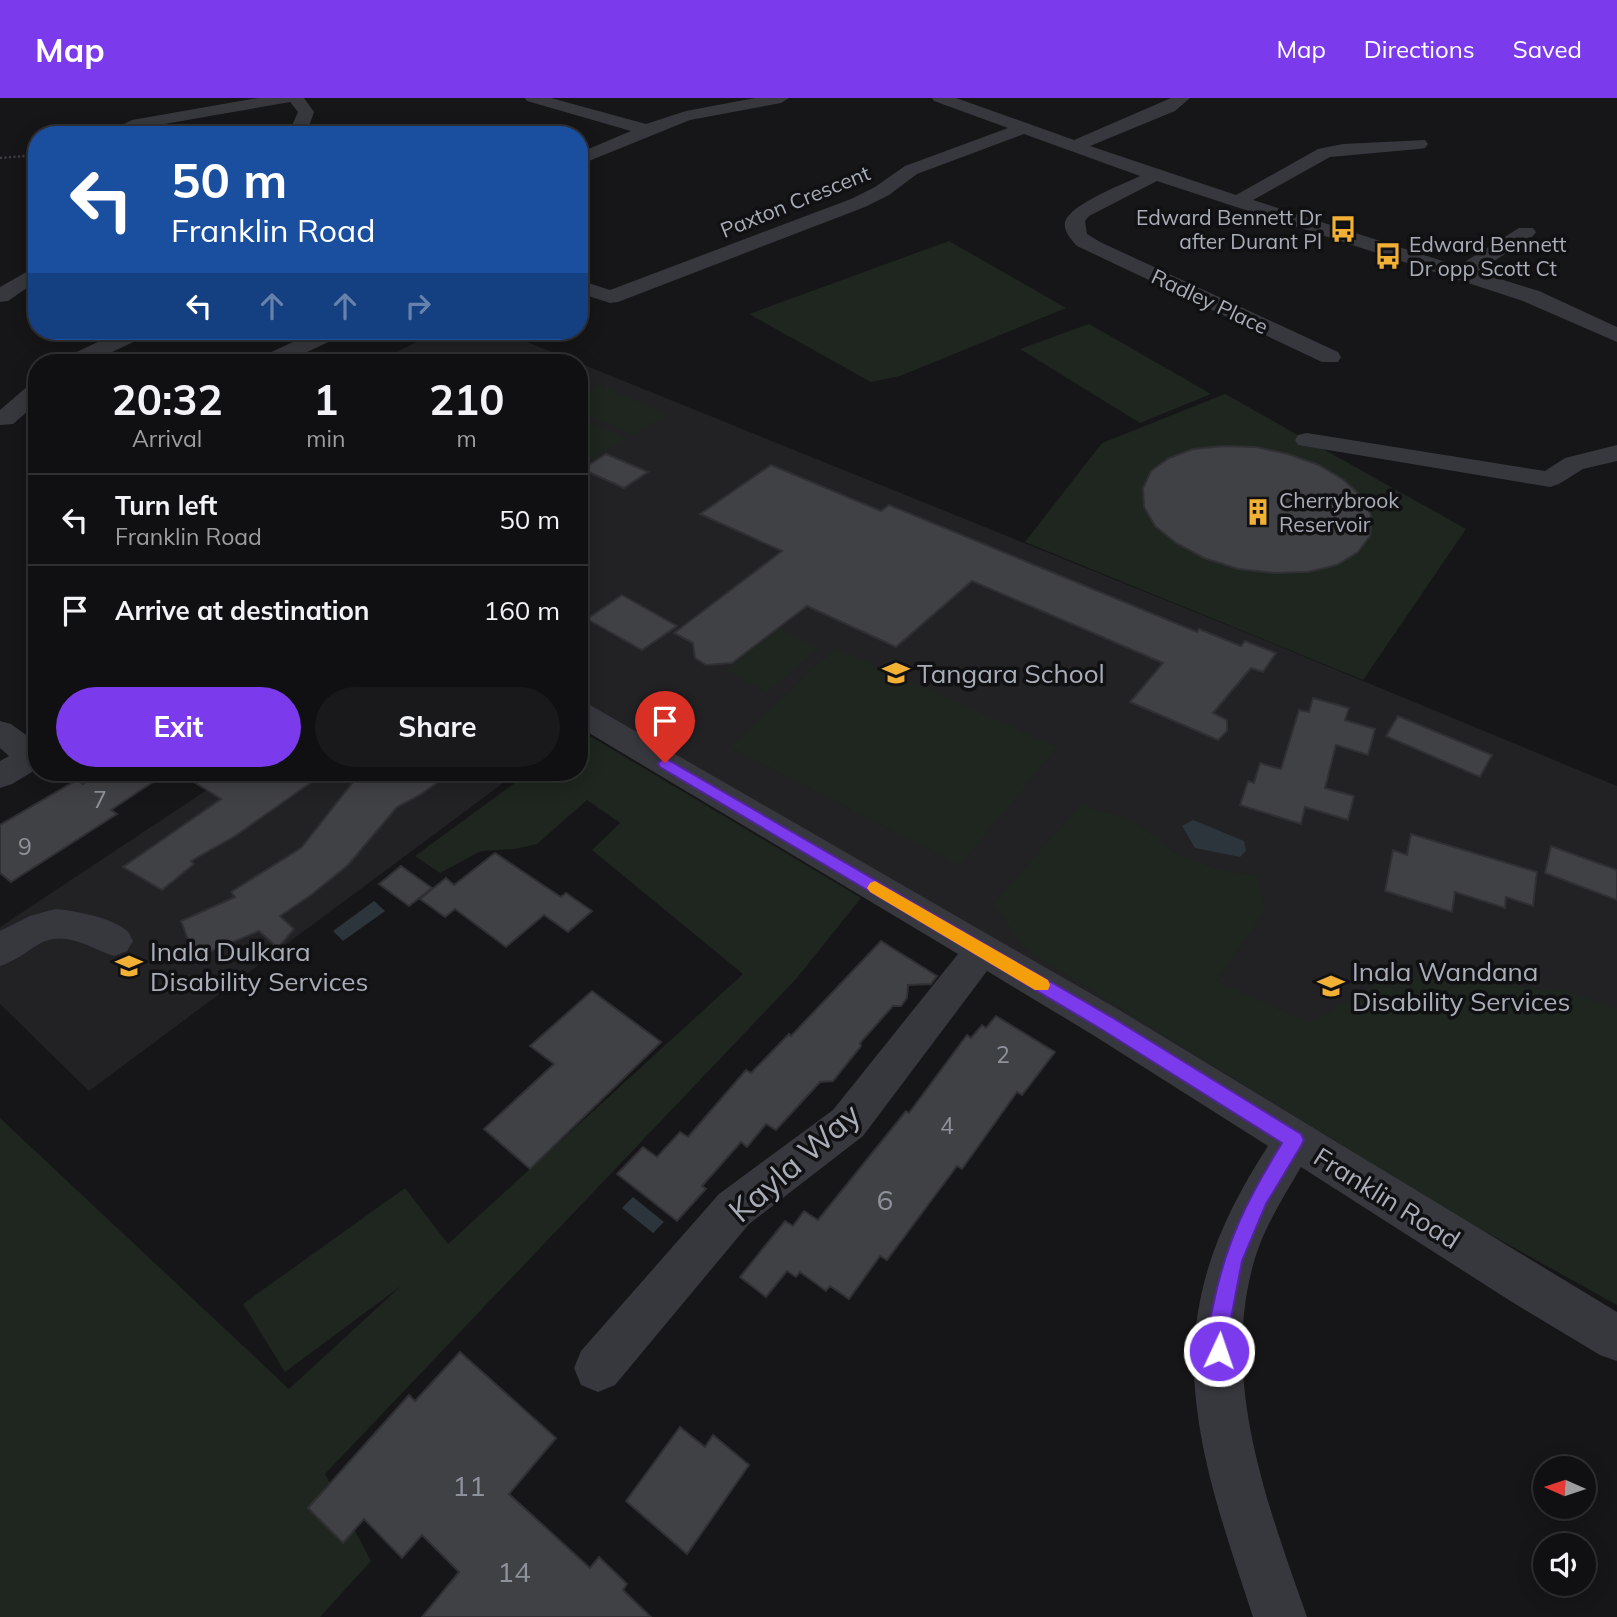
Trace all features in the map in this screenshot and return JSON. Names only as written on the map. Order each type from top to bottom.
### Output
[{"type":"street","points":[[130,126],[217,103],[286,98]]},
{"type":"street","points":[[295,98],[306,111],[300,126]]},
{"type":"street","points":[[533,98],[647,130]]},
{"type":"street","points":[[588,156],[647,130],[705,112],[781,98]]},
{"type":"street","points":[[940,98],[1156,175],[1553,305],[1617,335]]},
{"type":"street","points":[[1074,146],[1170,107],[1182,98]]},
{"type":"street","name":"Paxton Crescent","points":[[588,289],[611,297],[858,203],[882,191],[911,170],[1024,128]]},
{"type":"street","points":[[1238,201],[1324,153],[1343,149],[1419,144]]},
{"type":"street","name":"Radley Place","points":[[1156,175],[1082,212],[1075,227],[1080,238],[1097,250],[1330,357]]},
{"type":"street","points":[[1461,273],[1526,232]]},
{"type":"street","points":[[0,296],[28,278]]},
{"type":"street","points":[[92,354],[120,340]]},
{"type":"street","points":[[286,354],[315,340]]},
{"type":"street","points":[[2,419],[28,397]]},
{"type":"street","points":[[2,419],[28,423]]},
{"type":"street","points":[[1307,440],[1550,479],[1574,463],[1617,453]]},
{"type":"street","name":"Franklin Road","points":[[588,718],[1118,1030],[1516,1279],[1617,1338]]},
{"type":"street","points":[[0,732],[28,751]]},
{"type":"street","points":[[0,776],[28,760]]},
{"type":"street","points":[[0,951],[37,929],[56,922],[69,922],[114,941]]},
{"type":"street","name":"Kayla Way","points":[[598,1368],[734,1209],[848,1123],[982,950]]},
{"type":"street","points":[[1280,1617],[1248,1516],[1226,1431],[1219,1372],[1218,1329],[1224,1289],[1243,1231],[1295,1140]]},
{"type":"path","points":[[0,158],[28,156]]},
{"type":"shaded area","points":[[949,241],[1066,308],[900,376],[871,382],[749,314]]},
{"type":"shaded area","points":[[1089,324],[1211,394],[1140,423],[1020,349]]},
{"type":"shaded area","points":[[421,340],[522,340],[557,354],[392,354]]},
{"type":"shaded area","points":[[588,367],[1617,786],[1617,1281],[1304,1124],[588,718]]},
{"type":"shaded area","points":[[600,385],[667,414],[634,435],[588,414],[588,392]]},
{"type":"shaded area","points":[[1225,394],[1466,529],[1363,680],[1025,542],[1102,443]]},
{"type":"shaded area","points":[[588,421],[626,438],[593,459],[588,457]]},
{"type":"shaded area","points":[[779,628],[819,648],[767,692],[726,670]]},
{"type":"shaded area","points":[[836,648],[1057,747],[960,865],[730,747]]},
{"type":"shaded area","points":[[588,735],[861,898],[796,979],[325,1474],[371,1561],[320,1617],[0,1617],[0,1118],[289,1389],[401,1286],[285,1372],[243,1304],[405,1188],[448,1244],[743,974],[592,850],[620,823],[587,800],[537,844],[515,849],[481,851],[440,873],[415,856],[518,781],[588,781]]},
{"type":"shaded area","name":"Inala Dulkara Disability Services","points":[[220,781],[506,781],[89,1091],[0,1004],[0,927]]},
{"type":"shaded area","points":[[1081,805],[1133,820],[1176,854],[1219,870],[1257,875],[1265,911],[1216,981],[1310,1023],[1387,978],[1418,976],[1569,992],[1617,1009],[1617,1305],[1455,1215],[1025,949],[993,904]]},
{"type":"shaded area","points":[[1193,820],[1244,841],[1246,851],[1240,857],[1195,848],[1182,826]]},
{"type":"shaded area","points":[[374,901],[385,911],[343,941],[333,931]]},
{"type":"shaded area","points":[[633,1197],[664,1222],[653,1233],[622,1208]]},
{"type":"building","name":"Cherrybrook Reservoir","points":[[1256,447],[1288,454],[1319,465],[1344,480],[1363,498],[1372,518],[1370,536],[1358,552],[1337,565],[1308,572],[1274,573],[1238,569],[1204,558],[1176,543],[1155,526],[1144,507],[1143,488],[1151,471],[1169,458],[1193,449]]},
{"type":"building","points":[[606,454],[648,472],[624,488],[588,472],[588,465]]},
{"type":"building","points":[[771,465],[881,511],[889,505],[1197,632],[1199,629],[1241,646],[1245,641],[1276,653],[1263,672],[1251,668],[1213,713],[1227,720],[1227,731],[1218,740],[1130,702],[1163,663],[972,581],[896,647],[807,606],[732,663],[706,665],[695,658],[693,643],[674,633],[782,551],[700,514]]},
{"type":"building","points":[[622,595],[677,626],[642,650],[588,618]]},
{"type":"building","points":[[1313,698],[1349,708],[1345,720],[1375,729],[1368,755],[1336,745],[1325,788],[1354,796],[1348,820],[1305,807],[1301,824],[1240,805],[1248,781],[1254,783],[1260,763],[1281,769],[1299,710],[1309,712]]},
{"type":"building","points":[[1398,716],[1492,755],[1480,777],[1386,736]]},
{"type":"building","points":[[75,781],[83,784],[88,781],[154,781],[111,810],[117,814],[11,882],[0,873],[0,825]]},
{"type":"building","points":[[192,781],[313,781],[235,836],[191,861],[194,864],[162,890],[123,867],[221,799]]},
{"type":"building","points":[[354,781],[439,781],[397,807],[348,865],[280,916],[294,929],[278,948],[259,931],[195,958],[181,921],[235,897],[231,892],[301,848]]},
{"type":"building","points":[[1411,834],[1537,872],[1533,906],[1506,897],[1505,908],[1455,892],[1452,912],[1385,891],[1393,850],[1407,855]]},
{"type":"building","points":[[1551,846],[1617,870],[1617,900],[1545,873]]},
{"type":"building","points":[[495,853],[561,897],[566,893],[592,911],[568,932],[544,915],[506,947],[455,909],[445,917],[420,899],[446,878],[454,885]]},
{"type":"building","points":[[401,866],[432,888],[409,906],[379,884]]},
{"type":"building","points":[[881,941],[937,976],[931,984],[908,985],[907,998],[901,1006],[893,1006],[860,1043],[861,1046],[833,1081],[820,1082],[776,1130],[766,1124],[747,1147],[741,1142],[702,1186],[706,1189],[677,1221],[617,1174],[643,1147],[657,1157],[680,1132],[688,1137],[746,1070],[751,1073],[789,1034],[791,1036]]},
{"type":"building","points":[[592,991],[661,1042],[530,1169],[484,1129],[554,1064],[530,1046]]},
{"type":"building","points":[[996,1016],[1055,1052],[1022,1095],[1017,1092],[962,1169],[957,1166],[887,1260],[880,1256],[849,1299],[830,1286],[826,1291],[800,1272],[796,1277],[787,1271],[766,1297],[740,1277],[785,1221],[793,1226],[804,1211],[818,1220],[906,1111],[909,1113],[967,1035],[971,1038],[982,1025],[986,1028]]},
{"type":"building","points":[[460,1352],[556,1438],[509,1494],[590,1568],[599,1557],[627,1584],[623,1590],[651,1617],[422,1617],[459,1572],[422,1535],[402,1558],[364,1519],[343,1543],[308,1508],[409,1395],[415,1401]]},
{"type":"building","points":[[680,1427],[705,1447],[713,1435],[749,1465],[687,1554],[626,1501]]},
{"type":"slow traffic","points":[[875,888],[1041,985]]},
{"type":"place","name":"Edward Bennett Dr after Durant Pl","points":[[1343,229]]},
{"type":"place","name":"Edward Bennett Dr opp Scott Ct","points":[[1388,256]]},
{"type":"place","name":"Cherrybrook Reservoir","points":[[1258,512]]},
{"type":"place","name":"Tangara School","points":[[896,673]]},
{"type":"place","name":"Inala Dulkara Disability Services","points":[[129,966]]},
{"type":"place","name":"Inala Wandana Disability Services","points":[[1331,986]]},
{"type":"route","points":[[665,763],[1107,1023],[1295,1140],[1259,1199],[1232,1261],[1224,1289],[1218,1329],[1219,1351]]}]
